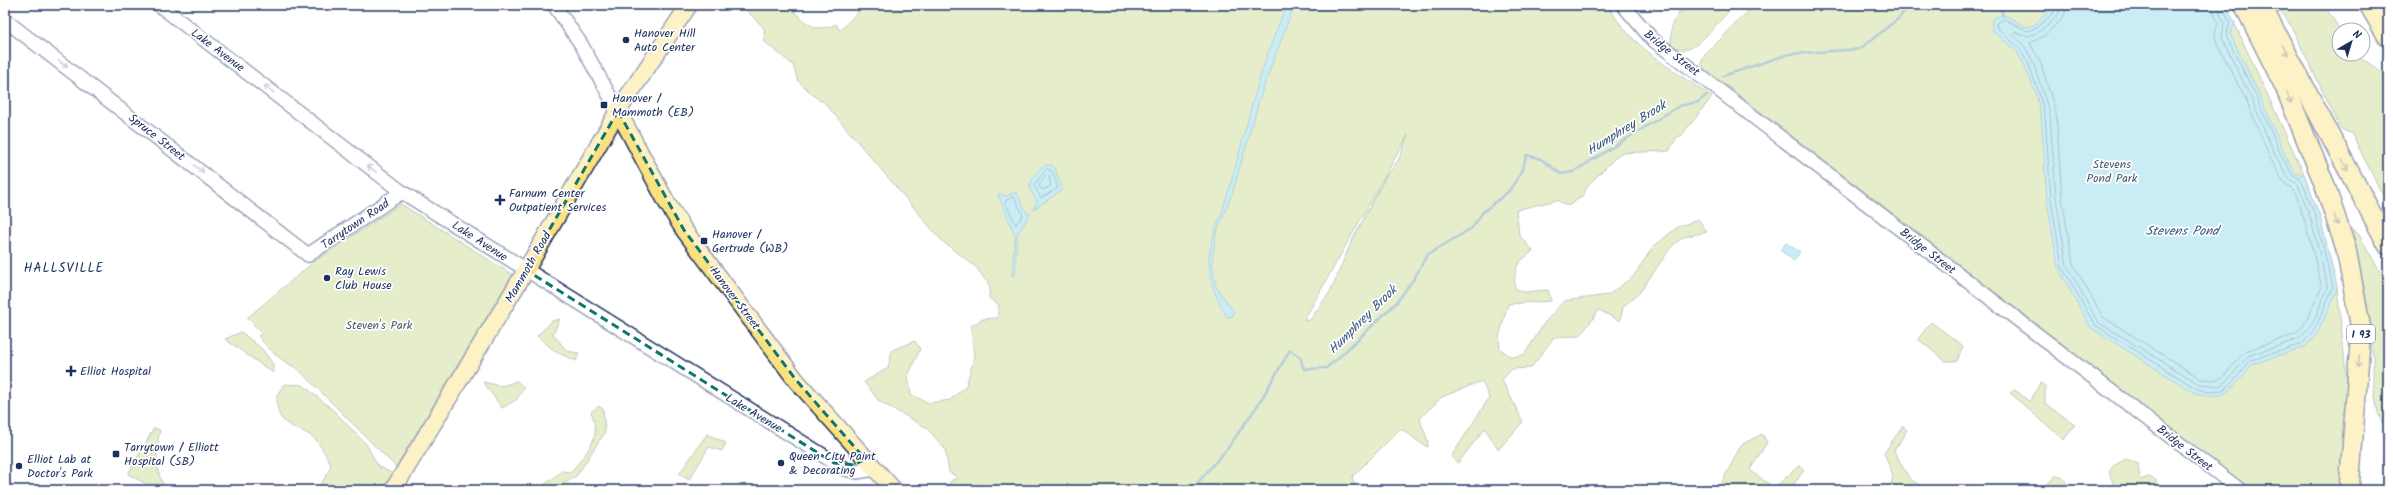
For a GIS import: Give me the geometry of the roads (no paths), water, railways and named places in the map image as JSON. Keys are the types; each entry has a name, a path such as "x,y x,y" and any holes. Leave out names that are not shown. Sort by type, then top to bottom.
{"highway":[{"name":"I 93","path":"2244,5 2260,15 2285,87 2324,183 2346,249 2361,328 2349,490"},
{"path":"2369,5 2388,37"},
{"path":"2377,5 2388,21"},
{"path":"2260,15 2388,245"}],"main road":[{"name":"Mammoth Road","path":"393,490 526,270 618,111 689,5"},
{"name":"Hanover Street","path":"618,111 667,204 684,230 796,380 869,464 894,490"}],"street":[{"name":"Lake Avenue","path":"159,5 402,192 839,465 869,464"},
{"name":"Hanover Street","path":"554,5 581,44 618,111"},
{"name":"Bridge Street","path":"1623,5 1652,39 2240,490"},
{"name":"Spruce Street","path":"5,20 308,255"},
{"name":"Tarrytown Road","path":"308,255 402,192"}],"water":[{"path":"1287,5 1294,5 1261,94 1233,191 1216,234 1212,261 1214,277 1216,287 1234,312 1232,317 1227,317 1219,303 1211,281 1209,265 1210,249 1227,196 1268,52"},
{"name":"Stevens Pond","path":"2055,5 2226,5 2235,23 2230,34 2258,92 2284,153 2296,174 2304,174 2320,217 2337,287 2335,296 2317,334 2305,347 2253,364 2232,388 2222,395 2209,396 2195,393 2091,328 2058,268 2047,200 2041,116 2037,97 2025,66 2017,52 1992,30 1992,19 2003,14 2026,27 2034,25"},
{"path":"1046,165 1052,165 1055,168 1062,190 1033,210 1037,202 1030,189 1030,185 1037,172"},
{"path":"1016,192 1027,214 1029,212 1030,214 1017,235 1015,275 1012,276 1015,235 998,194 1006,196"},
{"path":"1786,243 1800,252 1794,261 1780,250"}],"waterway":[{"name":"Humphrey Brook","path":"1723,76 1789,54 1860,49 1899,18 1909,5"},
{"name":"Humphrey Brook","path":"2000,5 2003,16"},
{"name":"Humphrey Brook","path":"1191,490 1227,449 1258,405 1290,350 1300,357 1304,369 1326,368 1336,360 1396,303 1415,277 1427,255 1472,228 1483,212 1509,191 1520,174 1527,155 1541,159 1561,174 1573,172 1679,106 1698,102 1707,95"}],"place":[{"name":"Hanover Hill Auto Center","path":"626,40"},
{"name":"Hanover / Mammoth (EB)","path":"604,105"},
{"name":"Farnum Center Outpatient Services","path":"500,200"},
{"name":"Hanover / Gertrude (WB)","path":"704,241"},
{"name":"Ray Lewis Club House","path":"327,278"},
{"name":"Elliot Hospital","path":"71,371"},
{"name":"Tarrytown / Elliott Hospital (SB)","path":"116,454"},
{"name":"Queen City Paint & Decorating","path":"781,463"},
{"name":"Elliot Lab at Doctor's Park","path":"19,466"}],"district":[{"name":"HALLSVILLE","path":"64,267"}],"park label":[{"name":"Stevens Pond Park","path":"2112,171"},
{"name":"Steven's Park","path":"379,325"}]}
